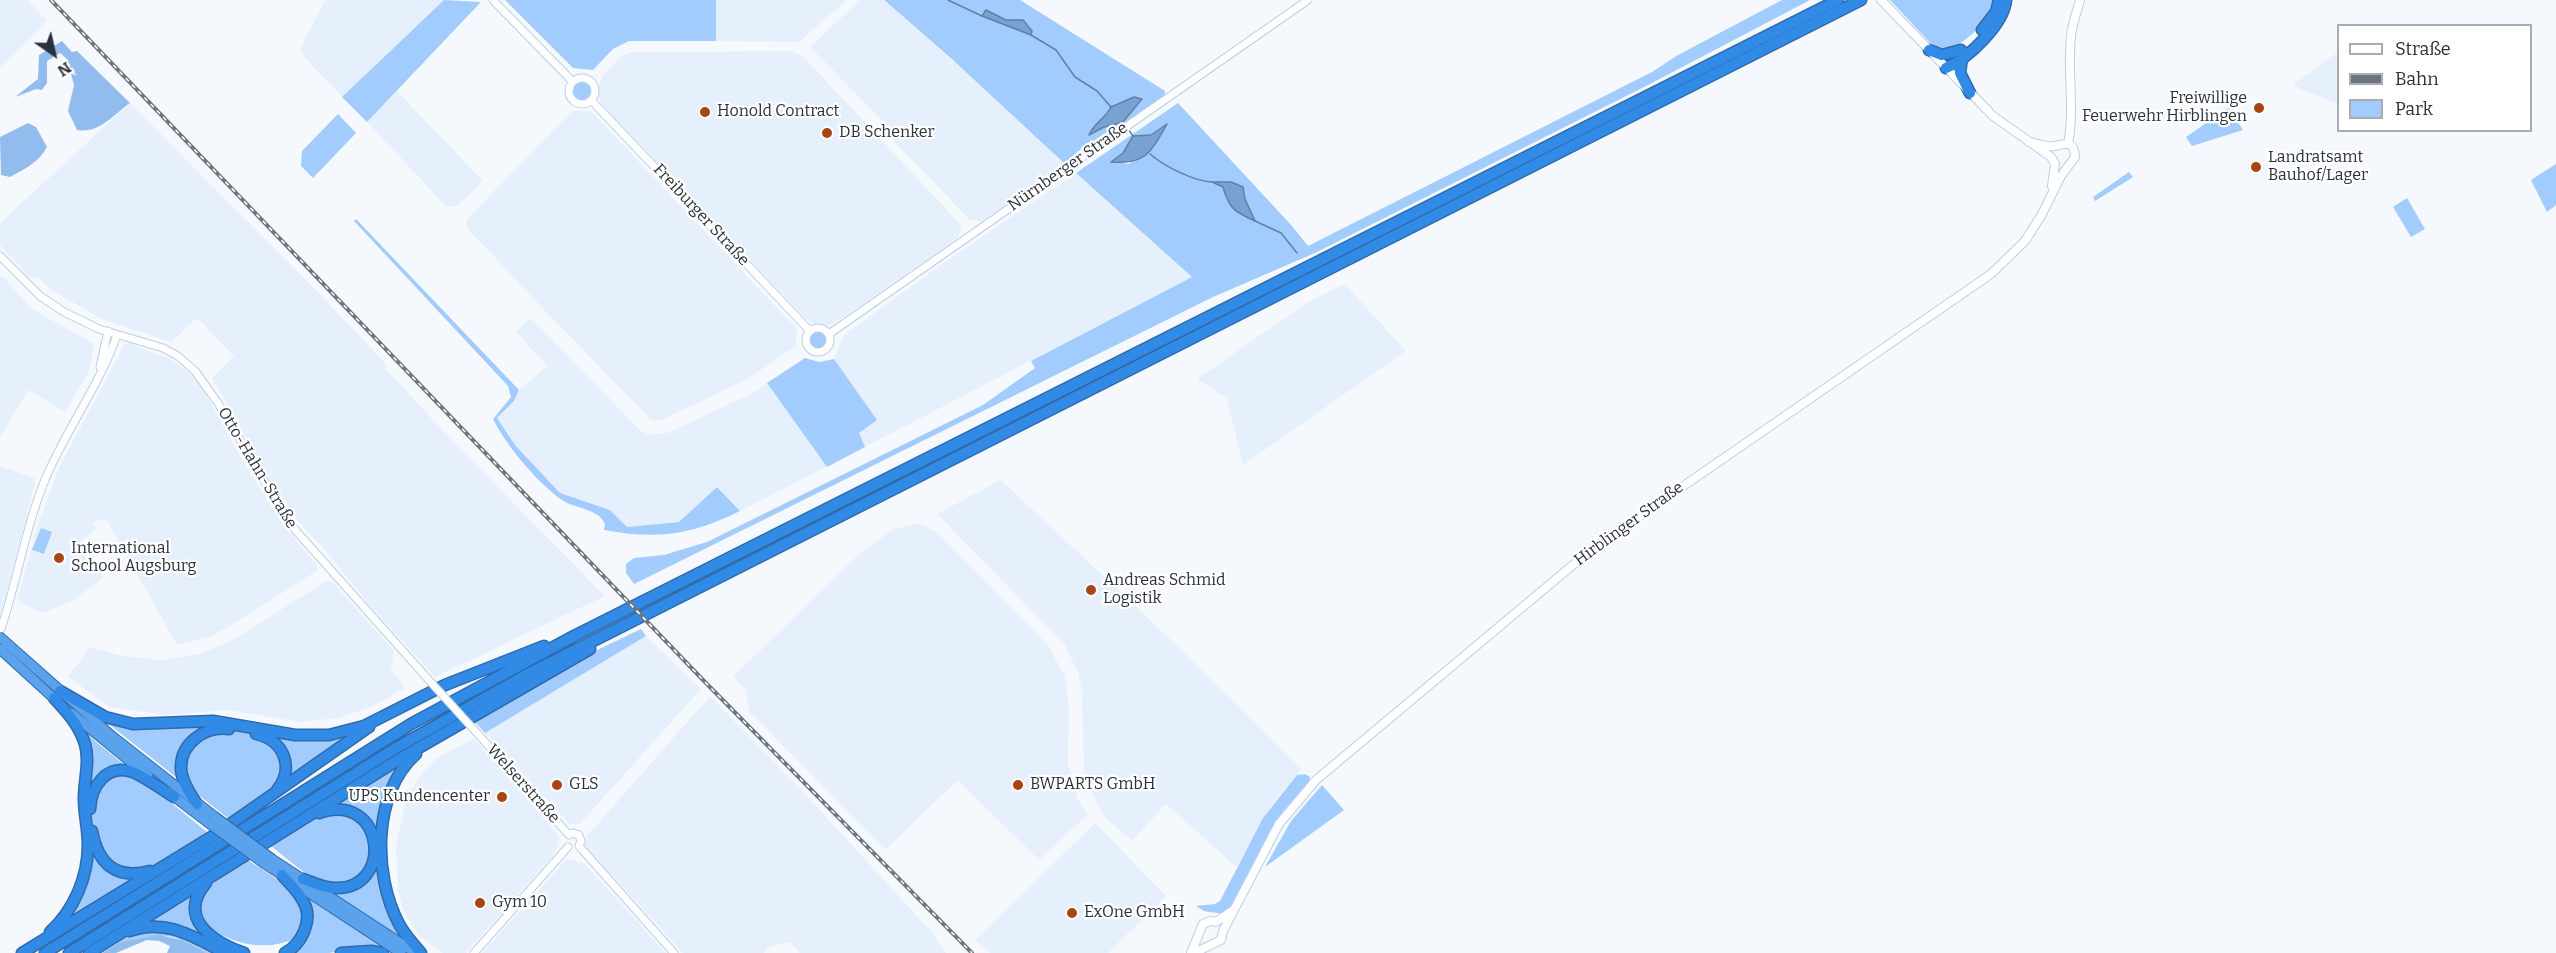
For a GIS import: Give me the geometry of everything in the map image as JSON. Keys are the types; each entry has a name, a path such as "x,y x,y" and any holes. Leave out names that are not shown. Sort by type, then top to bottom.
{"highway":[{"path":"22,953 52,938 411,724 574,636 1838,0"},
{"path":"69,953 396,748 524,676 1861,0"},
{"path":"1970,93 1960,73 1961,54 1990,21 1996,12 1999,0"},
{"path":"1946,68 1997,24 2006,0"},
{"path":"1929,50 1942,55 1961,54"},
{"path":"89,953 429,742 596,646 622,626"},
{"path":"57,695 105,717 140,725 213,720 279,733 314,736 344,732 381,718 466,676 574,636"},
{"path":"0,638 4,649 174,797"},
{"path":"45,953 80,888 87,864 88,843 84,810 87,752 75,722 57,695"},
{"path":"57,695 197,804 210,819"},
{"path":"52,938 264,802 381,718"},
{"path":"197,804 182,776 183,754 193,740 216,728 261,735 270,739 283,751 287,767 285,776 278,789 264,802"},
{"path":"421,953 405,935 392,908 383,867 382,838 392,788 410,759 429,742"},
{"path":"162,868 137,874 118,872 98,851 93,835 91,796 99,780 117,771 130,771 210,819 268,861 303,879 416,953"},
{"path":"303,820 333,809 351,812 367,823 376,848 368,872 351,885 330,888 303,879"},
{"path":"268,861 305,903 306,929 300,940 285,953"},
{"path":"216,874 202,887 195,902 198,923 212,938 243,953"},
{"path":"282,875 401,953"},
{"path":"113,938 139,928 166,927 186,933 225,953"},
{"path":"341,953 371,951 383,953"}],"main road":[{"path":"1881,0 1999,121 2053,160 2067,167 2073,163 2074,149 2068,144 2062,143 2054,146 2029,142"},
{"path":"2068,144 2073,106 2070,71 2071,35 2080,0"},
{"path":"2051,195 2054,146"},
{"name":"Hirblinger Straße","path":"1192,953 1219,942 1268,843 1293,805 1316,780 1592,549 1991,274 2025,241 2067,167"},
{"name":"Hirblinger Straße","path":"1192,953 1203,924 1216,921 1228,914 1244,894"},
{"path":"1216,921 1223,931"},
{"path":"1199,935 1208,945"}],"street":[{"path":"493,0 573,82"},
{"name":"Nürnberger Straße","path":"830,334 1308,0"},
{"path":"583,78 591,81 594,92 591,100 582,103 573,100 569,90 573,82 583,78"},
{"name":"Freiburger Straße","path":"591,100 810,331"},
{"name":"Otto-Hahn-Straße","path":"0,255 40,296 70,315 117,335 163,348 178,356 195,371 217,401 290,524 477,734"},
{"path":"819,327 830,334 829,346 819,352 811,350 806,343 810,331 819,327"},
{"path":"97,382 108,331"},
{"path":"1,629 32,517 46,477 63,440 97,382 117,335"},
{"name":"Welserstraße","path":"477,734 569,835"},
{"path":"573,833 579,835 581,841 579,846 573,849 568,847 566,840 569,835 573,833"},
{"path":"579,846 674,953"},
{"path":"474,953 568,847"}],"shaded area":[{"path":"0,0 28,0 47,21 0,69"},
{"path":"325,0 444,0 342,97 304,57 300,49"},
{"path":"716,0 847,0 799,42 716,41"},
{"path":"860,0 883,0 953,61 897,114 954,61 1065,164 987,218 980,221 969,219 882,129 886,124 810,47"},
{"path":"986,10 1006,20 1023,20 1032,31 1031,35 982,16"},
{"path":"62,41 72,52 77,51 130,103 92,129 77,130 68,111 74,85 67,59 60,53 47,61 47,83 42,90 36,89 15,97 38,79 39,55"},
{"path":"791,51 802,55 962,226 958,238 829,325 814,324 806,319 603,107 597,92 602,76 620,57 630,52"},
{"path":"2337,53 2337,104 2293,86"},
{"path":"397,91 483,181 458,205 450,207 444,204 367,122"},
{"path":"1134,97 1142,99 1123,122 1104,127 1089,135 1111,107"},
{"path":"130,103 313,287 387,365 385,368 444,432 605,596 435,677 371,607 320,544 305,530 269,479 212,378 234,356 197,318 171,342 104,320 51,290 39,278 29,277 0,245 0,223"},
{"path":"572,111 591,111 797,329 796,346 746,380 661,420 651,420 531,296 468,229 466,220"},
{"path":"28,123 36,127 47,147 36,161 26,168 10,177 1,175 0,137"},
{"path":"1167,124 1146,155 1132,161 1111,162 1123,153 1133,136 1151,135"},
{"path":"1076,173 1192,277 865,447 858,433 877,420 834,359 844,335 942,264"},
{"path":"1212,182 1231,182 1243,187 1245,199 1255,221 1234,209 1223,187"},
{"path":"2,276 32,309 94,344 89,371 65,412 28,390 0,437 0,278"},
{"path":"1345,284 1406,351 1243,465 1227,398 1197,379 1305,304"},
{"path":"531,318 641,431 650,435 667,433 753,393 767,383 827,467 740,511 717,487 679,522 627,527 610,510 560,493 515,445 497,418 514,401 519,390 547,366 516,332"},
{"path":"128,343 171,359 189,372 202,387 244,463 285,528 316,563 318,570 212,636 177,645 106,519 92,522 97,528 78,544 104,577 73,601 43,613 22,604 18,598 38,524 59,468 124,345"},
{"path":"0,466 34,478 35,483 0,618"},
{"path":"1001,480 1168,637 1302,769 1272,805 1236,867 1166,804 1132,841 1107,819 1099,808 1084,772 1082,690 1078,673 1065,645 937,514"},
{"path":"917,524 928,527 939,534 1047,644 1065,676 1069,704 1068,763 1078,799 1088,814 1039,860 958,780 885,850 749,711 746,690 733,677 859,554 894,529"},
{"path":"326,581 333,583 394,651 391,670 405,688 373,706 339,718 299,722 229,710 165,715 109,707 67,676 83,658 88,647 122,656 162,660 200,654 235,639"},
{"path":"646,636 701,689 580,824 570,824 485,733"},
{"path":"710,696 806,795 931,931 946,953 800,953 789,942 769,947 764,953 683,953 585,846 586,837"},
{"path":"474,738 559,836 559,844 551,858 466,953 443,953 418,935 404,912 398,890 396,846 407,796 420,776 436,759"},
{"path":"1095,823 1166,896 1108,953 990,953 975,940"},
{"path":"567,859 584,863 666,953 482,953"},
{"path":"159,935 182,940 206,953 167,953 170,946 159,941 147,940 116,953 102,953 118,943"}],"green space":[{"path":"444,0 481,2 367,122 342,97"},
{"path":"505,0 716,0 716,41 629,41 613,49 593,70 573,68"},
{"path":"884,0 1020,0 1165,91 1165,95 1115,130 1110,130 1077,152 1065,164","holes":["1142,100 1123,122 1104,127 1090,135 1105,117"]},
{"path":"1782,0 1810,0 1650,84 1315,253 1213,297 634,584 626,573 626,564 634,558 664,555 707,542 983,405 1035,368 1031,361 1192,277 1076,173 1178,103 1308,246 1652,72 1678,55","holes":["1165,125 1129,164 1112,161 1123,153 1133,136 1151,135","1214,182 1243,187 1245,199 1254,220 1227,201 1223,187"]},
{"path":"1890,0 1994,0 1983,23 1963,42 1948,51 1935,48"},
{"path":"582,82 588,85 591,91 588,97 582,100 576,97 573,91 576,85"},
{"path":"2228,108 2243,130 2192,146 2186,137"},
{"path":"338,114 356,133 313,178 301,166 302,151"},
{"path":"2556,164 2556,205 2547,212 2531,180"},
{"path":"2129,172 2133,177 2095,201 2093,197"},
{"path":"2407,198 2425,229 2411,237 2393,207"},
{"path":"356,219 519,390 514,401 497,418 515,445 560,493 610,510 627,527 679,522 717,487 740,511 706,526 690,530 641,535 604,530 605,524 597,515 562,500 523,463 493,419 511,397 508,386 354,221"},
{"path":"819,331 825,334 828,340 825,346 819,349 813,346 810,340 813,334"},
{"path":"805,358 819,362 834,359 877,420 859,433 865,447 827,467 767,383"},
{"path":"41,528 52,532 44,554 32,550"},
{"path":"641,629 646,636 485,733 474,721 587,655"},
{"path":"105,721 145,729 211,723 271,732 353,732 229,819"},
{"path":"79,725 95,741 207,832 62,923 90,849"},
{"path":"404,762 388,791 382,875 413,947 324,889 364,881 374,831 332,806"},
{"path":"1305,774 1310,777 1309,782 1284,810 1268,835 1232,906 1224,914 1204,911 1196,906 1215,904 1220,901 1263,818 1297,775"},
{"path":"1322,785 1344,810 1265,867 1291,821"},
{"path":"323,812 350,813 367,830 371,841 372,852 363,871 353,879 342,883 321,882 298,868 270,845"},
{"path":"248,860 287,887 300,901 303,908 303,920 296,938 272,945 247,944 222,935 200,921 198,899 205,888"},
{"path":"195,891 192,901 213,942 184,926 146,923"},
{"path":"304,895 394,953 354,949 329,953 291,953 301,944"},
{"path":"165,929 220,953 206,953 182,940 170,937 157,936 127,943 117,942 138,932"}],"waterway":[{"path":"948,0 982,16"},
{"path":"1031,35 1056,50 1075,77 1097,91 1111,107"},
{"path":"1128,129 1133,136"},
{"path":"1150,154 1179,172 1212,182"},
{"path":"1255,221 1281,233 1297,253"}],"railway":[{"path":"51,0 704,681 972,953"}],"place":[{"name":"Freiwillige Feuerwehr Hirblingen","path":"2259,108"},
{"name":"Honold Contract","path":"705,112"},
{"name":"DB Schenker","path":"827,133"},
{"name":"Landratsamt Bauhof/Lager","path":"2256,167"},
{"name":"International School Augsburg","path":"59,558"},
{"name":"Andreas Schmid Logistik","path":"1091,590"},
{"name":"GLS","path":"557,785"},
{"name":"BWPARTS GmbH","path":"1018,785"},
{"name":"UPS Kundencenter","path":"502,797"},
{"name":"Gym 10","path":"480,903"},
{"name":"ExOne GmbH","path":"1072,913"}]}
